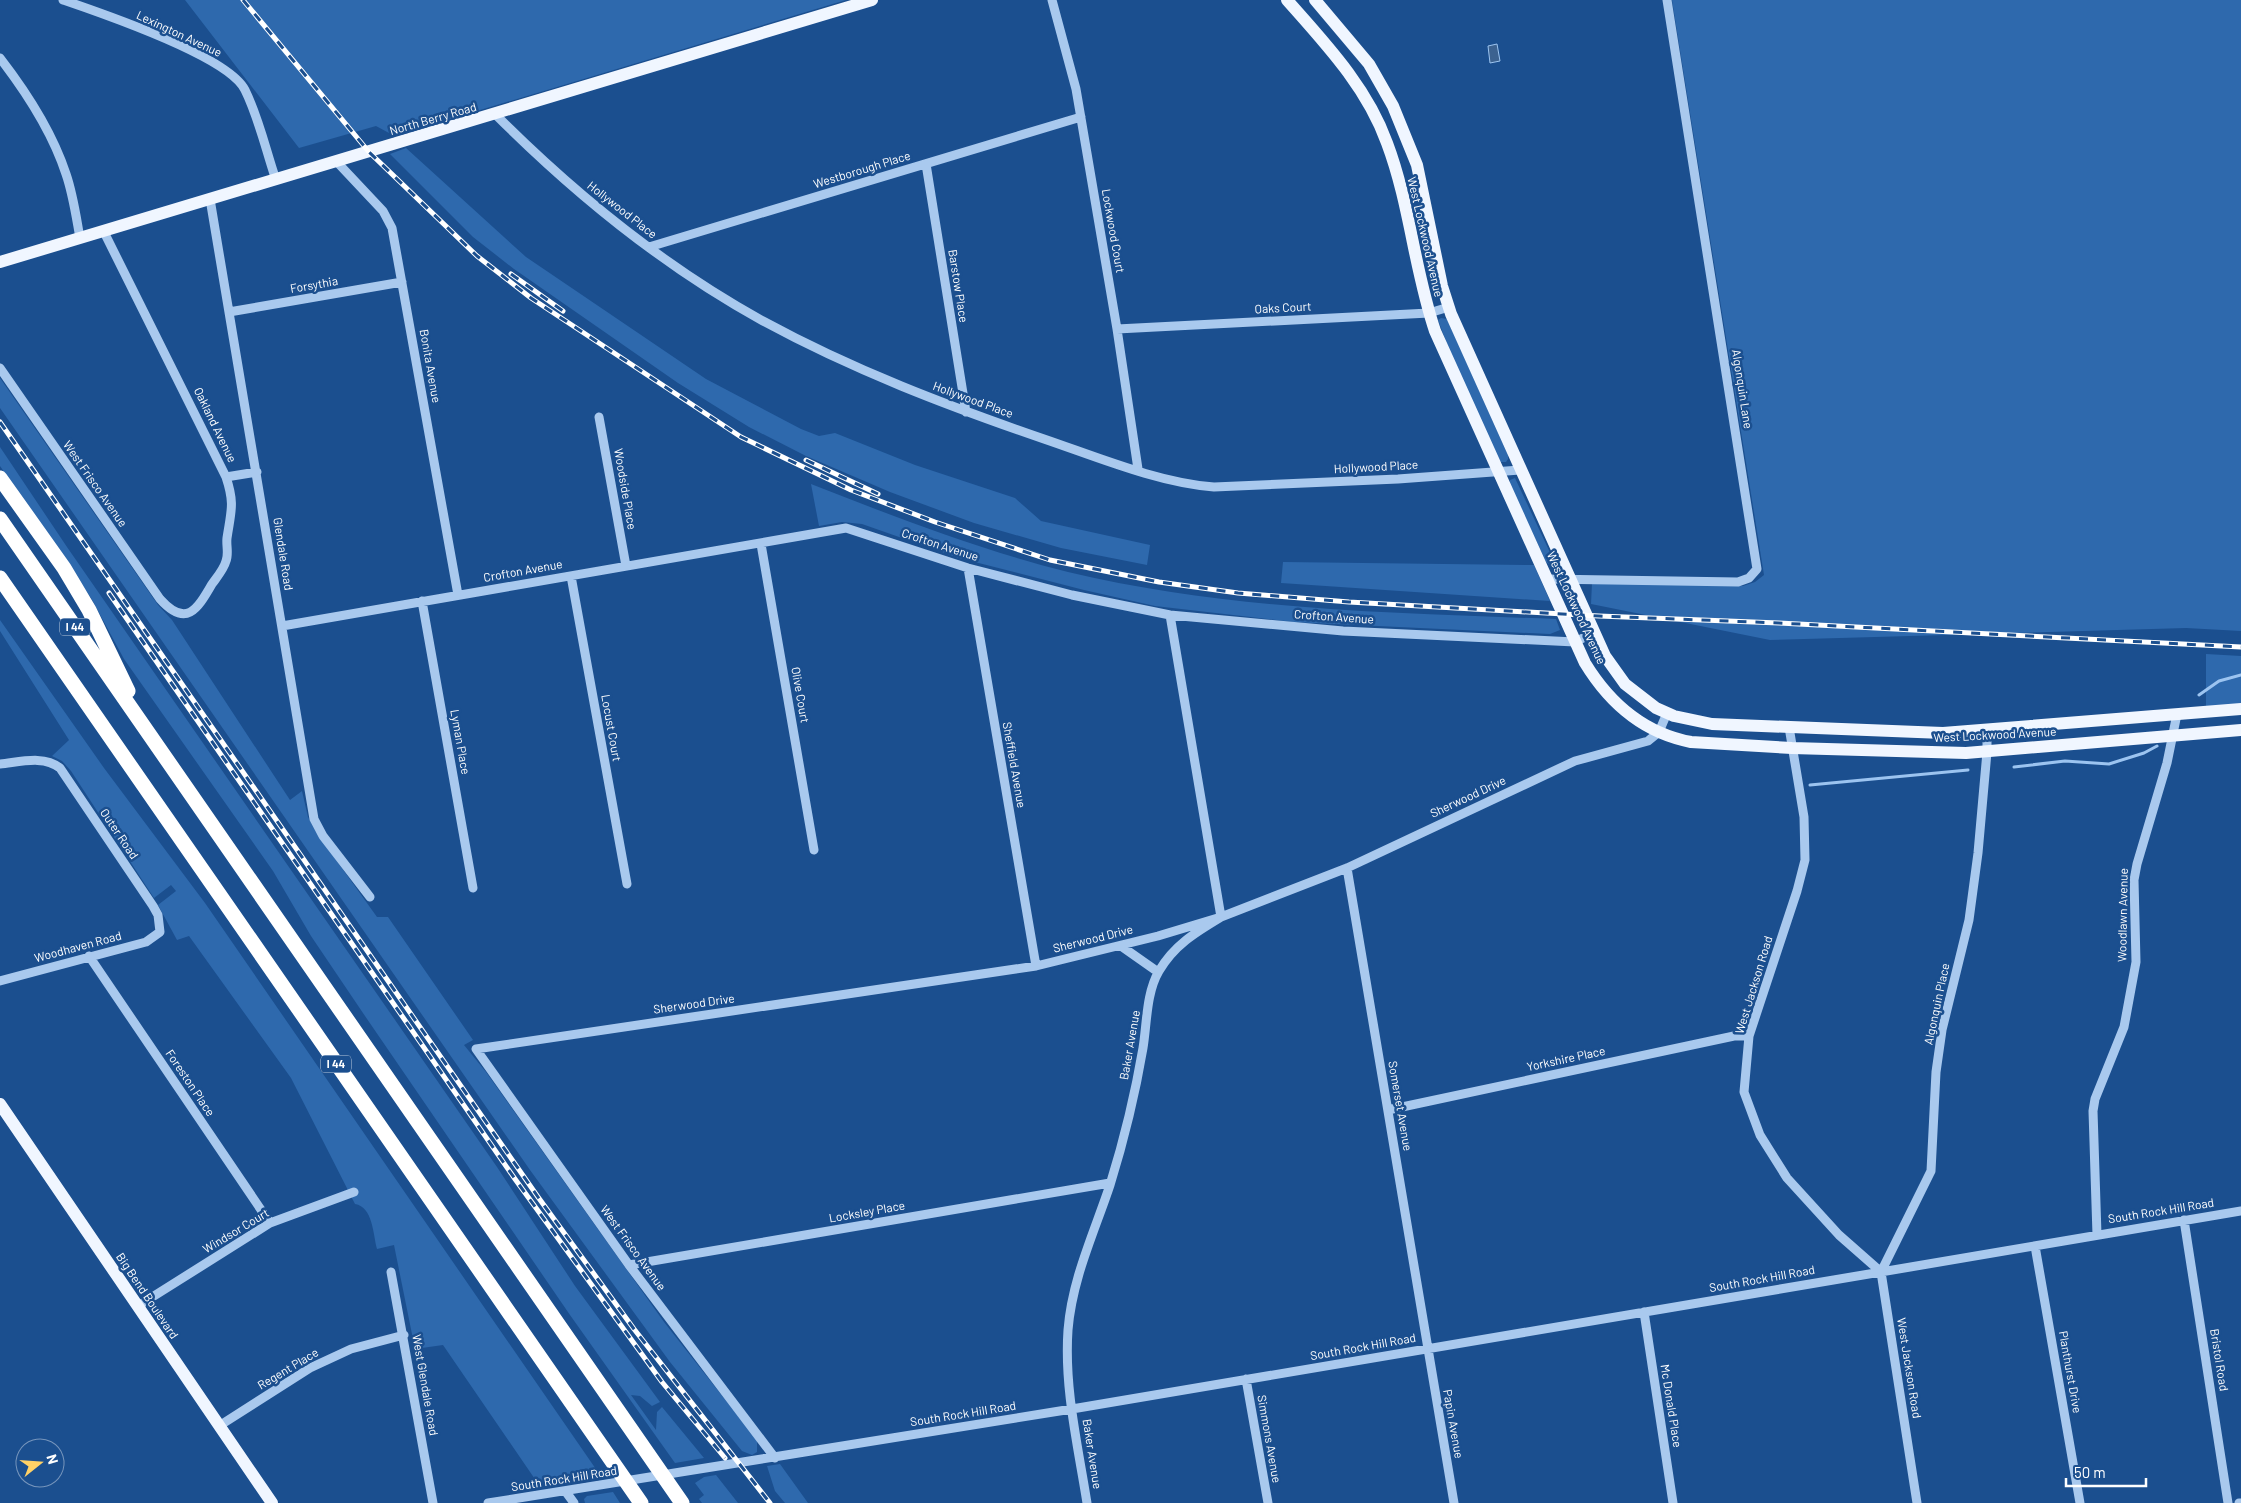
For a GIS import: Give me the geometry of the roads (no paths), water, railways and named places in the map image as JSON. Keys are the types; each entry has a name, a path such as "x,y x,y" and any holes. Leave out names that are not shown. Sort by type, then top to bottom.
{"highway":[{"path":"0,478 64,568 89,610 150,735"},
{"name":"I 44","path":"0,519 682,1503"},
{"name":"I 44","path":"0,578 641,1503"},
{"path":"0,594 32,624"}],"main road":[{"name":"North Berry Road","path":"0,262 496,115 872,0"},
{"name":"West Lockwood Avenue","path":"1287,0 1333,52 1353,79 1377,120 1393,160 1402,190 1418,276 1429,313 1575,642 1598,684 1612,701 1646,726 1676,739 1713,744 1792,748 1934,753 1988,752 2241,730"},
{"name":"West Lockwood Avenue","path":"1315,0 1353,43 1393,106 1417,165 1440,279 1449,307 1520,470 1605,656 1625,684 1640,697 1667,713 1693,721 1712,724 1943,733 1987,731 2241,709"},
{"path":"1353,79 1370,67"},
{"name":"Big Bend Boulevard","path":"0,1104 272,1503"}],"street":[{"name":"Lexington Avenue","path":"63,0 108,16 180,46 228,71 244,88 276,180"},
{"name":"Lockwood Court","path":"1052,0 1072,70 1081,117 1117,329 1138,470"},
{"name":"Algonquin Lane","path":"1547,579 1738,582 1749,578 1757,570 1667,0"},
{"path":"0,58 22,85 56,150 66,174 80,238"},
{"name":"Hollywood Place","path":"496,115 540,159 649,247 693,277 777,328 893,383 966,412 1177,482 1214,487 1520,470"},
{"name":"Westborough Place","path":"649,247 1081,117"},
{"name":"Bonita Avenue","path":"336,161 387,218 395,239 458,595"},
{"name":"Barstow Place","path":"926,164 966,412"},
{"name":"Glendale Road","path":"210,199 314,819 323,836 370,897"},
{"name":"Oakland Avenue","path":"104,232 226,477 232,496 232,519 227,538 227,560 202,602 193,613 181,615 171,612"},
{"name":"Forsythia","path":"229,312 402,282"},
{"name":"Oaks Court","path":"1117,329 1429,313 1449,307"},
{"name":"West Frisco Avenue","path":"0,368 160,600 171,612"},
{"name":"Woodside Place","path":"599,417 626,566"},
{"path":"226,477 257,472"},
{"name":"Crofton Avenue","path":"282,626 846,528 968,568 1072,595 1170,615 1343,631 1575,642 1594,633"},
{"name":"Olive Court","path":"761,544 814,850"},
{"name":"Sheffield Avenue","path":"968,568 1036,966"},
{"name":"Locust Court","path":"571,576 627,884"},
{"name":"Lyman Place","path":"422,601 473,888"},
{"path":"1170,615 1221,917"},
{"path":"1658,732 1667,713"},
{"name":"Woodlawn Avenue","path":"2097,1234 2094,1105 2099,1086 2124,1027 2136,962 2134,880 2167,763 2178,714"},
{"name":"West Jackson Road","path":"1789,727 1804,818 1805,860 1749,1036 1744,1092 1760,1135 1787,1178 1839,1235 1881,1272 1917,1503"},
{"name":"Algonquin Place","path":"1881,1272 1931,1171 1936,1072 1942,1030 1969,920 1988,752 1987,731"},
{"name":"Sherwood Drive","path":"476,1048 1036,966 1121,946 1221,917 1347,868 1575,762 1648,741 1658,732"},
{"name":"Outer Road","path":"0,764 43,760 53,762 60,768 158,915 160,932"},
{"name":"Somerset Avenue","path":"1347,868 1428,1349"},
{"name":"Baker Avenue","path":"1087,1503 1072,1409 1067,1359 1072,1300 1079,1270 1110,1183 1132,1106 1150,1001 1158,972 1171,952 1185,938 1221,917"},
{"name":"Woodhaven Road","path":"0,981 146,942 160,932"},
{"path":"1121,946 1158,972"},
{"name":"Foreston Place","path":"89,956 270,1223"},
{"name":"Yorkshire Place","path":"1388,1110 1734,1036 1749,1036"},
{"name":"West Frisco Avenue","path":"476,1048 629,1266 775,1458"},
{"name":"Locksley Place","path":"629,1266 1110,1183"},
{"name":"Windsor Court","path":"138,1306 270,1223 354,1192"},
{"name":"South Rock Hill Road","path":"488,1503 566,1492 1072,1409 2241,1211"},
{"name":"Bristol Road","path":"2184,1220 2228,1503"},
{"name":"Planthurst Drive","path":"2035,1246 2080,1503"},
{"name":"West Glendale Road","path":"390,1272 404,1335 433,1503"},
{"name":"Mc Donald Place","path":"1644,1312 1673,1503"},
{"name":"Regent Place","path":"219,1426 310,1368 351,1349 404,1335"},
{"name":"Papin Avenue","path":"1428,1349 1454,1503"},
{"name":"Simmons Avenue","path":"1246,1379 1268,1503"},
{"path":"566,1492 574,1503"}],"waterway":[{"path":"2199,695 2219,681 2241,675"},
{"path":"2014,767 2065,761 2109,764 2144,753 2157,746"},
{"path":"1810,785 1968,770"}],"railway":[{"path":"243,0 369,152 477,256 531,298 741,437 851,490 935,522 1050,560 1159,582 1238,593 1349,602 2241,647"},
{"path":"511,274 563,311"},
{"path":"0,422 538,1197 634,1329 770,1503"},
{"path":"806,460 878,494"},
{"path":"109,593 515,1179 662,1382 725,1458"}]}
